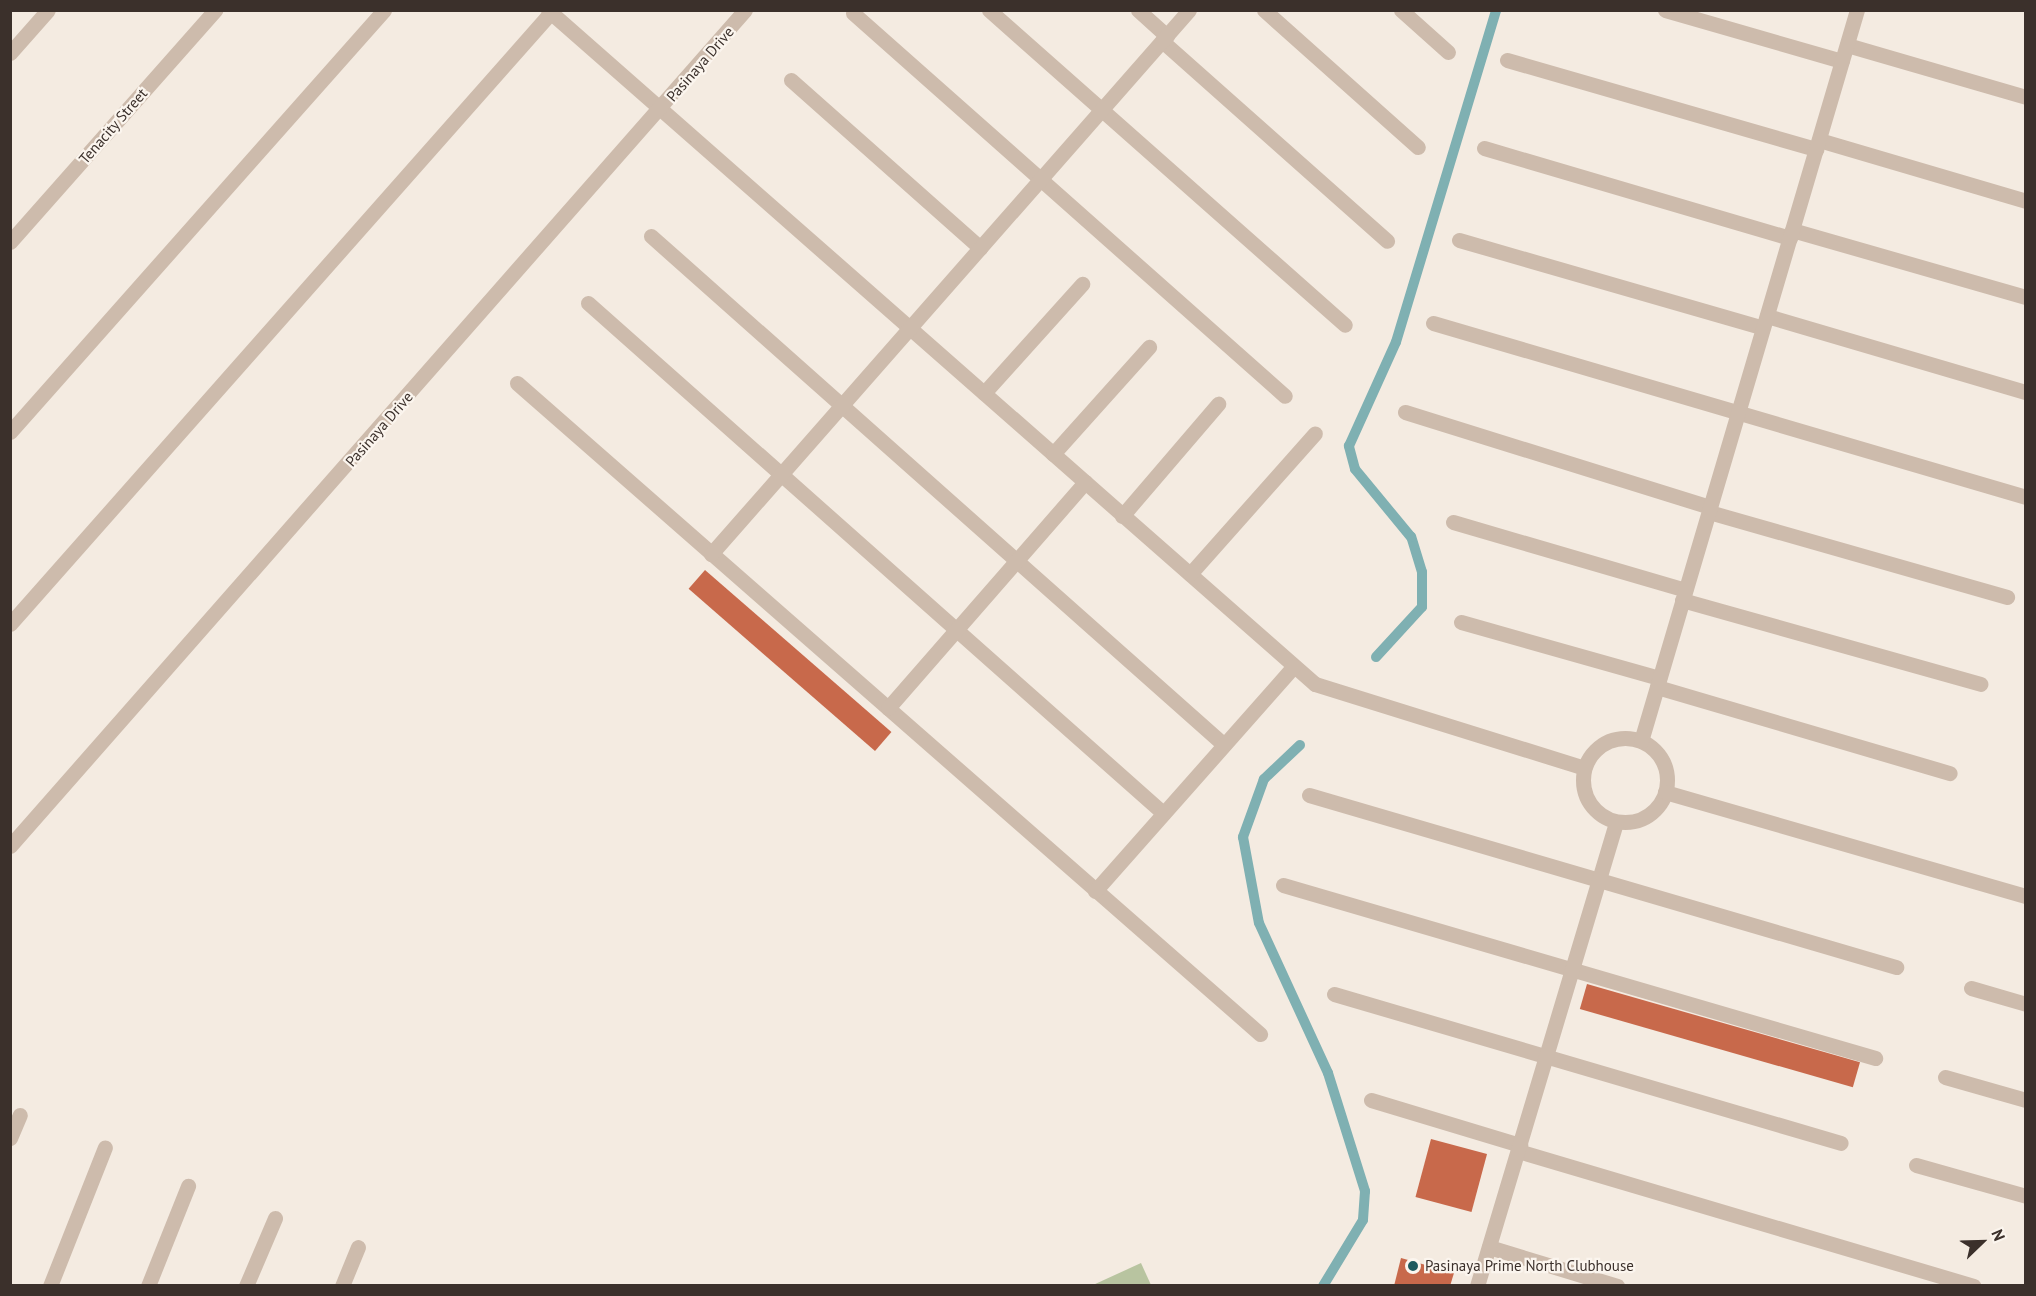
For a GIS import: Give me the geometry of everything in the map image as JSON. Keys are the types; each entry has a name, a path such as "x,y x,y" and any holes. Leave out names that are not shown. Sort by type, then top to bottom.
{"street":[{"path":"10,53 48,10"},
{"name":"Tenacity Street","path":"10,242 215,10"},
{"path":"10,432 384,10"},
{"name":"Pasinaya Drive","path":"10,846 746,10"},
{"path":"989,10 1345,325"},
{"path":"1138,10 1165,38 1387,241"},
{"path":"711,554 1189,10"},
{"path":"1264,10 1418,147"},
{"path":"1401,10 1448,52"},
{"path":"1665,10 1842,61"},
{"path":"1641,741 1857,10"},
{"path":"10,624 551,11 1315,684 1387,710 1584,768"},
{"path":"853,13 1285,396"},
{"path":"1847,45 2025,97"},
{"path":"1507,60 2025,201"},
{"path":"791,80 980,248"},
{"path":"1484,148 2025,297"},
{"path":"651,236 1224,745"},
{"path":"1459,240 2025,392"},
{"path":"984,393 1082,284"},
{"path":"588,303 1163,813"},
{"path":"1433,323 2025,497"},
{"path":"1053,454 1149,346"},
{"path":"517,383 1260,1034"},
{"path":"1122,516 1218,404"},
{"path":"1405,412 1709,509 2007,597"},
{"path":"1190,574 1315,433"},
{"path":"888,708 1085,482"},
{"path":"1453,522 1684,595 1980,684"},
{"path":"1461,622 1950,773"},
{"path":"1095,891 1294,666"},
{"path":"1641,741 1660,757 1665,792 1646,816 1617,822 1593,808 1586,795 1584,768 1607,743 1641,741"},
{"path":"1665,792 2025,896"},
{"path":"1309,795 1896,967"},
{"path":"1478,1286 1617,822"},
{"path":"1283,885 1573,967 1875,1058"},
{"path":"1971,988 2025,1004"},
{"path":"1334,994 1841,1143"},
{"path":"1946,1077 2025,1100"},
{"path":"1371,1100 1519,1148 1973,1286"},
{"path":"10,1138 20,1115"},
{"path":"50,1286 105,1147"},
{"path":"1916,1165 2025,1196"},
{"path":"148,1286 188,1186"},
{"path":"246,1286 275,1218"},
{"path":"342,1286 358,1247"},
{"path":"1489,1248 1617,1286"}],"green space":[{"path":"1141,1263 1151,1285 1093,1285"}],"building":[{"path":"705,570 891,732 875,751 689,589"},
{"path":"1587,984 1860,1062 1853,1087 1580,1009"},
{"path":"1431,1139 1487,1154 1471,1212 1415,1197"},
{"name":"Pasinaya Prime North Clubhouse","path":"1401,1258 1454,1273 1450,1286 1394,1286"}],"waterway":[{"path":"1376,657 1422,607 1422,572 1411,537 1355,469 1349,446 1396,342 1496,10"},
{"path":"1300,745 1264,779 1243,837 1259,923 1328,1073 1365,1191 1363,1220 1323,1286"}],"place":[{"name":"Pasinaya Prime North Clubhouse","path":"1413,1266"}]}
